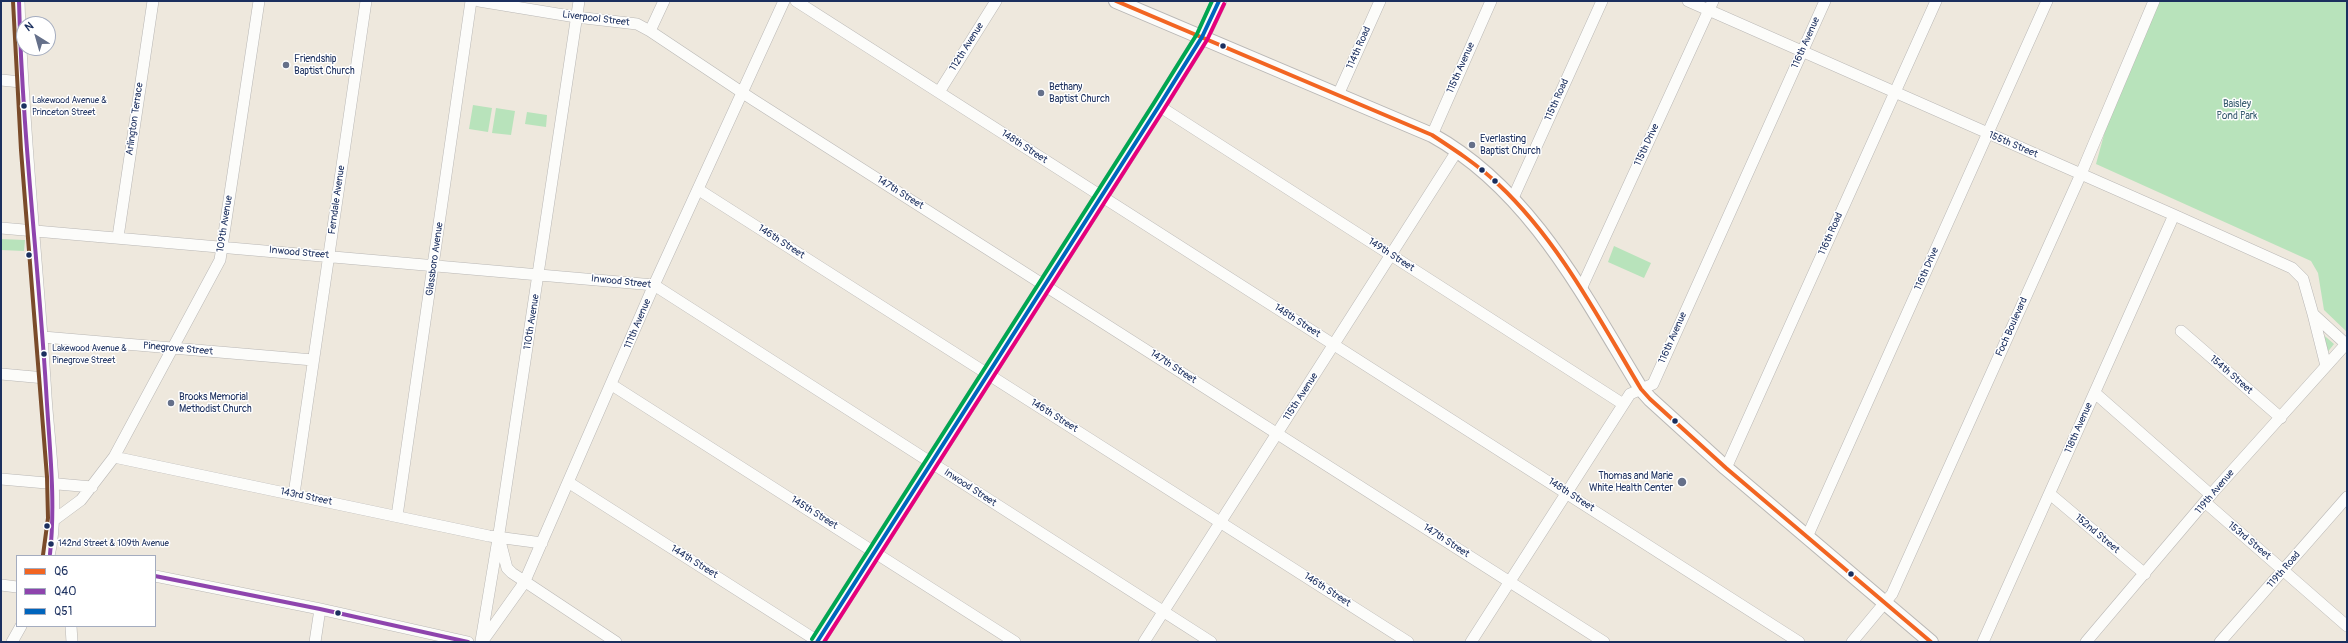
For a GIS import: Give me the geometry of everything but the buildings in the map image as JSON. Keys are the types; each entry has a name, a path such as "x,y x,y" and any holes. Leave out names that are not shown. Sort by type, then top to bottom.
{"main road":[{"path":"1116,1 1432,135 1457,151 1513,198 1580,289 1641,389 1726,468 1931,642"},
{"path":"818,642 1159,106 1202,37 1219,1"}],"street":[{"path":"19,1 21,82 32,230 43,337 52,483 54,520 52,555"},
{"name":"Arlington Terrace","path":"118,238 152,1"},
{"name":"109th Avenue","path":"54,520 81,500 114,457 220,260 259,1"},
{"name":"Ferndale Avenue","path":"294,494 366,1"},
{"name":"Glassboro Avenue","path":"397,516 471,1"},
{"name":"Liverpool Street","path":"479,1 576,17 637,24 650,31 743,93"},
{"name":"110th Avenue","path":"481,642 499,537 579,1"},
{"path":"650,31 664,1"},
{"name":"111th Avenue","path":"481,642 524,583 612,385 654,285 700,190 784,1"},
{"name":"148th Street","path":"796,1 1799,642"},
{"name":"112th Avenue","path":"939,92 996,1"},
{"name":"114th Road","path":"1338,95 1380,1"},
{"name":"115th Avenue","path":"1432,135 1491,1"},
{"name":"115th Road","path":"1513,198 1602,1"},
{"name":"155th Street","path":"1688,1 1711,6 1802,52 2292,268 2303,279 2326,366"},
{"name":"116th Avenue","path":"1472,642 1630,394 1653,384 1825,1"},
{"name":"116th Road","path":"1726,468 1936,1"},
{"name":"116th Drive","path":"1807,537 2047,1"},
{"name":"Foch Boulevard","path":"1852,642 1892,594 2080,174 2154,1"},
{"name":"115th Drive","path":"1580,289 1711,6"},
{"path":"1,80 21,82"},
{"name":"147th Street","path":"743,93 1604,642"},
{"name":"149th Street","path":"1159,106 1623,404"},
{"name":"115th Avenue","path":"1144,642 1457,151"},
{"name":"146th Street","path":"700,190 1408,642"},
{"name":"118th Avenue","path":"1983,642 2174,215"},
{"name":"Inwood Street","path":"1,228 222,246 654,285 1211,642"},
{"path":"2313,314 2346,344"},
{"name":"154th Street","path":"2181,332 2281,418"},
{"name":"Pinegrove Street","path":"43,337 313,360"},
{"name":"119th Avenue","path":"2086,642 2208,499 2346,344"},
{"path":"1,374 45,378"},
{"name":"145th Street","path":"612,385 1015,642"},
{"name":"153rd Street","path":"2095,393 2283,570 2347,626"},
{"name":"143rd Street","path":"114,457 499,537 542,543"},
{"path":"1,479 92,487"},
{"name":"144th Street","path":"568,482 818,642"},
{"name":"152nd Street","path":"2050,494 2145,574"},
{"name":"119th Road","path":"2220,642 2347,497"},
{"path":"499,537 507,568 524,583 616,642"},
{"path":"156,576 320,609 468,642"},
{"path":"1,585 16,587"},
{"path":"315,642 320,609"},
{"path":"12,642 20,627"},
{"path":"71,627 72,642"}],"green space":[{"name":"Baisley Pond Park","path":"2159,1 2347,1 2347,332 2324,310 2318,273 2311,261 2096,164 2105,131"},
{"path":"473,105 492,108 488,132 469,129"},
{"path":"496,108 515,111 511,135 492,133"},
{"path":"527,112 547,115 546,127 525,124"},
{"path":"1,239 25,240 24,251 1,250"},
{"path":"1614,246 1651,263 1644,278 1608,262"},
{"path":"2319,331 2334,344 2326,354"}],"transit line":[{"path":"13,1 21,150 47,477 48,518 43,555"},
{"name":"Q40","path":"19,1 23,98 43,340 51,471 52,533 50,554"},
{"name":"Q6","path":"1116,1 1432,135 1482,170 1520,206 1559,255 1593,308 1641,389 1650,399 1726,468 1931,642"},
{"path":"812,639 1154,103 1197,34 1212,1"},
{"name":"Q51","path":"817,642 1159,106 1202,37 1219,1"},
{"path":"824,642 1164,109 1207,40 1224,4"},
{"name":"Q40","path":"156,576 320,609 468,642"}],"place":[{"name":"Friendship Baptist Church","path":"286,65"},
{"name":"Bethany Baptist Church","path":"1041,93"},
{"name":"Lakewood Avenue & Princeton Street","path":"24,106"},
{"name":"Everlasting Baptist Church","path":"1472,145"},
{"name":"Lakewood Avenue & Pinegrove Street","path":"44,354"},
{"name":"Brooks Memorial Methodist Church","path":"171,403"},
{"name":"Thomas and Marie White Health Center","path":"1682,482"},
{"name":"142nd Street & 109th Avenue","path":"51,544"}]}
